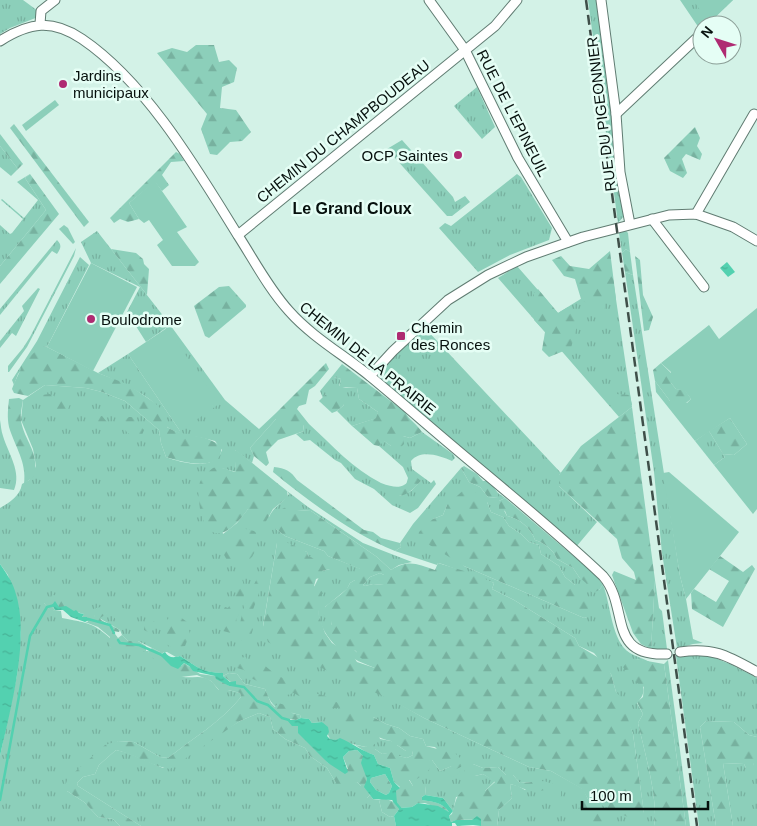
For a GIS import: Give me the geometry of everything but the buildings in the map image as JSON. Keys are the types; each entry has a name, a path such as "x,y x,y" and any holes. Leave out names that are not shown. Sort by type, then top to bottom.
{"street":[{"path":"40,24 41,11 55,0"},
{"name":"RUE DE L'EPINEUIL","path":"429,0 466,50 518,158 568,242"},
{"name":"CHEMIN DU CHAMPBOUDEAU","path":"238,234 495,26 517,0"},
{"name":"RUE DU PIGEONNIER","path":"601,0 616,114 620,172 630,224"},
{"name":"CHEMIN DE LA PRAIRIE","path":"0,41 15,31 40,24 63,28 103,55 134,85 180,145 238,234 269,286 289,311 310,331 370,376 603,576 611,587 622,630 631,644 648,654 668,654"},
{"path":"616,114 692,42"},
{"path":"696,214 754,114"},
{"path":"370,376 392,351 448,300 488,275 526,257 568,242 669,215 696,214 733,227 757,241"},
{"path":"652,219 704,288"},
{"path":"680,652 695,650 714,651 757,672"}],"green space":[{"path":"0,0 23,0 38,11 38,17 0,34"},
{"path":"588,0 596,0 612,117 615,167 624,216 618,223"},
{"path":"680,0 733,0 717,15 692,15 692,18"},
{"path":"693,0 733,0 717,15 703,15"},
{"path":"196,45 214,45 219,62 229,60 237,68 234,82 222,87 220,108 236,110 251,132 242,141 230,142 217,155 210,154 201,129 207,114 157,53 172,48 187,52"},
{"path":"477,87 495,127 482,139 454,106"},
{"path":"55,100 59,105 26,131 22,125"},
{"path":"14,124 89,222 84,227 10,128"},
{"path":"695,127 700,138 697,146 702,154 700,160 686,154 682,159 687,173 683,178 670,171 664,158"},
{"path":"0,134 23,164 18,169 0,146"},
{"path":"402,140 453,197 455,202 465,196 470,202 452,216 447,216 387,149"},
{"path":"0,146 18,169 11,176 0,167"},
{"path":"176,152 180,154 184,161 171,162 162,175 169,185 162,191 155,182 129,203 139,219 128,222 120,219 114,223 110,218"},
{"path":"30,174 25,178 46,210 0,266 0,225 10,234 23,219 1,200 24,218 38,200 17,182"},
{"path":"30,174 59,214 0,284 0,266 46,210 25,178"},
{"path":"517,174 521,177 552,228 549,240 510,255 478,272 439,228 445,223 451,226"},
{"path":"155,181 187,227 177,232 199,262 195,266 172,266 157,245 163,240 149,220 144,223 139,219 129,203"},
{"path":"64,225 68,228 75,242 73,244 59,229"},
{"path":"97,231 168,322 225,400 259,429 276,413 276,419 250,448 254,456 252,463 235,450 236,472 215,469 208,474 223,534 237,523 248,509 269,517 273,510 289,494 287,491 363,543 412,562 399,565 391,570 377,557 311,511 297,510 276,529 285,536 324,551 328,556 361,569 347,589 325,607 332,620 331,624 342,637 358,654 378,669 359,661 341,650 334,644 322,627 314,587 322,571 330,569 308,556 307,552 277,543 263,626 424,718 529,767 551,771 583,789 588,799 644,813 633,734 616,692 611,674 594,653 579,646 575,638 514,600 492,589 494,583 442,564 438,563 437,565 395,551 401,547 400,543 413,524 461,468 469,482 480,487 488,497 498,498 498,493 505,498 499,501 507,516 524,524 531,531 535,540 548,547 557,559 573,568 579,577 599,590 603,585 612,622 619,640 630,653 651,663 636,659 633,668 644,689 637,703 643,714 638,723 653,790 654,826 497,826 499,810 512,798 510,784 525,790 531,782 520,783 513,775 506,775 498,767 483,768 473,764 475,776 483,774 495,781 485,791 456,797 453,811 443,798 425,795 426,786 413,786 409,779 430,760 440,771 452,766 435,747 426,746 423,739 410,736 399,728 373,717 380,739 391,741 406,751 412,751 413,755 407,758 398,756 398,752 382,754 375,749 375,744 366,747 330,739 322,722 312,723 309,719 301,718 300,715 278,708 271,702 265,689 245,684 237,674 229,673 223,676 222,673 200,668 180,656 176,657 167,652 160,652 138,641 128,641 120,630 99,618 107,613 95,615 94,618 80,609 44,603 51,611 61,611 62,618 98,628 110,638 110,647 131,651 148,651 157,661 176,674 184,677 203,677 212,682 219,690 240,693 241,697 216,722 168,758 160,757 134,742 118,741 67,791 84,802 98,817 113,819 120,826 0,826 0,756 17,675 21,632 8,575 0,564 0,508 17,495 22,484 29,480 36,466 33,449 21,420 23,400 45,385 86,388 102,392 125,401 159,430 166,457 180,462 205,463 218,457 222,450 215,441 181,434 170,429 165,424 156,406 149,399 128,386 98,373 128,354 180,431 166,328 146,342 127,312 140,287 91,263 81,242","holes":["487,502 491,512 503,517 509,526 529,542 539,545 541,554 559,566 565,577 575,585 587,617 584,618 464,566 433,519 443,515 447,505"]},
{"path":"626,231 628,233 630,252 626,249 622,253 619,233"},
{"path":"57,240 60,243 60,247 57,254 52,251 0,315 0,309"},
{"path":"76,248 74,256 27,347 8,372 8,366 30,337"},
{"path":"111,249 136,253 143,259 144,264 149,269 147,295"},
{"path":"626,249 630,252 633,275 625,272 622,253"},
{"path":"610,251 616,299 606,297 604,310 597,312 581,299 575,279 564,276 552,260 561,256 570,266 589,269"},
{"path":"635,256 640,260 643,295 653,317 649,330 644,331"},
{"path":"80,257 89,265 47,347 45,346 18,374 14,385 12,380 37,341"},
{"name":"Boulodrome","path":"91,263 137,287 93,371 47,347"},
{"path":"517,266 558,313 613,279 632,407 619,417 498,278"},
{"path":"625,272 633,275 680,576 693,639 703,643 679,648 677,648 662,553 654,472"},
{"path":"229,286 246,307 209,338 205,336 194,306 219,287"},
{"path":"38,288 40,289 16,336 12,333 0,348 0,341 24,311 22,306"},
{"path":"538,289 558,313 568,307 578,322 571,348 549,357 542,350 545,332 534,320 534,293"},
{"path":"757,308 757,509 753,514 714,465 725,457 723,454 734,455 747,444 730,418 695,441 656,392 655,381 670,401 679,399 687,403 691,399 685,391 676,389 671,383 671,372 661,363 709,325 719,339"},
{"path":"424,327 561,473 559,475 559,486 597,522 576,547 378,378 380,370"},
{"name":"Boulodrome","path":"167,328 219,404 180,431 128,354"},
{"path":"45,346 98,373 127,384 155,403 165,413 168,422 167,427 181,433 202,437 215,443 221,447 220,455 216,460 200,464 166,457 159,430 125,401 102,392 86,388 45,385 28,396 14,393 12,389 24,364 34,353"},
{"path":"387,362 390,365 385,383 378,378 380,370"},
{"path":"326,363 329,369 315,386 309,390 306,404 299,406 297,409 309,424 303,425 304,431 278,440 266,452 269,463 266,466 254,456 250,448 276,419 276,413"},
{"path":"661,363 671,373 671,383 676,389 685,390 691,399 686,403 670,401 655,381 653,370"},
{"path":"342,364 405,412 422,432 410,438 403,436 404,444 399,449 384,441 379,446 374,445 352,426 376,418 378,412 359,399 357,388 339,387 341,379 334,377 334,374"},
{"path":"334,374 334,377 341,379 339,386 357,388 359,399 378,412 377,418 352,426 337,411 344,405 326,394 323,398 320,391"},
{"path":"50,394 54,396 55,401 59,402 63,398 68,398 71,402 67,411 53,412 41,404 41,395"},
{"path":"326,394 337,395 344,405 332,413 319,401"},
{"path":"616,394 630,395 632,405 618,407"},
{"path":"19,398 23,400 21,421 35,459 35,475 24,484 24,469 8,420 9,399"},
{"path":"632,407 655,580 651,649 641,644 633,633 612,575 614,571 636,580 634,572 622,558 617,539 559,486 559,475 581,446"},
{"path":"102,416 107,422 108,428 97,428 93,424 94,419"},
{"path":"132,417 144,430 142,435 131,435 126,431 123,421"},
{"path":"730,418 747,444 734,455 723,454 709,431"},
{"path":"0,420 2,434 15,469 16,483 14,490 0,488"},
{"path":"303,424 309,424 352,464 381,483 382,490 400,496 411,491 421,481 406,485 408,478 403,467 379,446 383,440 391,446 403,436 410,438 422,432 453,454 455,458 452,461 425,454 415,457 411,461 412,469 431,483 434,480 436,484 418,508 410,513 392,505 374,489 355,479 341,463 310,440 304,441 296,434 304,431"},
{"path":"709,431 725,457 714,465 695,441"},
{"path":"236,450 287,491 288,497 273,509 265,523 255,522 248,509 235,525 221,533 215,533 209,529 204,521 200,509 199,485 202,478 215,467 236,472 234,451"},
{"path":"464,466 477,474 483,481 489,481 498,493 498,498 488,497 480,487 469,482 461,468"},
{"path":"274,467 290,472 297,480 364,530 373,532 381,538 400,543 401,547 395,551 347,526 273,472"},
{"path":"669,472 739,532 686,599 680,576 663,473"},
{"path":"415,476 421,481 412,490 403,495 393,496 381,490 381,483 400,487"},
{"path":"468,486 487,502 491,512 503,517 509,526 529,542 539,545 541,554 559,566 565,577 575,585 581,585 587,600 587,617 584,618 464,566 418,538 419,532 433,519 443,515 447,505"},
{"path":"505,498 597,576 603,585 599,590 593,593 589,590 586,583 573,568 557,559 548,547 535,540 531,531 524,524 507,516 505,511 499,509 499,501"},
{"path":"293,506 297,510 311,511 377,557 391,570 403,565 418,564 435,570 438,563 474,574 494,583 492,589 514,600 575,638 579,646 604,661 611,674 616,692 621,697 633,734 644,813 630,818 588,799 582,789 551,771 529,767 268,642 263,627 277,543 286,542 307,552 308,556 338,568 337,572 330,569 322,571 322,577 316,579 314,586 323,593 318,600 319,616 325,633 332,643 353,656 357,662 375,668 358,656 356,651 348,648 344,641 334,638 331,620 326,618 322,612 328,604 355,580 354,573 360,569 328,556 324,551 285,536 276,529 278,512","holes":["380,573 384,575 382,580 384,585 363,585 370,577"]},
{"path":"242,528 256,533 257,540 254,553 251,558 242,563 228,562 223,553 225,539"},
{"path":"720,556 743,572 752,565 755,569 723,627 692,609 691,593 694,589 716,602 729,581 709,569"},
{"path":"380,573 384,575 384,585 363,585 370,577"},
{"path":"260,574 261,585 249,624 253,629 249,642 242,641 240,625 244,607"},
{"path":"242,579 245,589 242,610 237,617 235,629 231,633 223,631 216,624 225,607 228,608 234,598"},
{"path":"655,580 659,608 662,611 667,649 651,649"},
{"path":"53,595 64,597 94,617 96,608 107,609 108,613 100,618 101,620 120,630 119,632 113,631 118,638 122,635 128,641 138,641 146,646 146,652 115,651 110,647 110,637 98,627 85,622 88,622 86,618 82,617 84,614 52,606 55,610 51,612 44,603 45,598"},
{"path":"122,608 127,609 128,614 124,620 117,621 113,616"},
{"path":"172,613 187,622 190,634 185,646 175,649 164,643 161,636 162,628"},
{"path":"151,620 155,622 155,628 150,633 144,630 144,623"},
{"path":"152,648 165,652 160,654 181,666 184,663 200,674 215,676 229,686 236,686 223,676 229,673 237,674 245,684 265,689 271,703 275,707 278,703 289,706 292,713 300,715 301,718 296,720 289,719 298,726 328,763 348,769 343,757 349,751 357,750 363,756 367,779 365,787 370,795 367,798 361,798 361,786 357,782 342,789 327,768 310,756 305,748 285,739 273,729 270,717 259,713 240,721 170,769 116,750 99,765 95,774 83,777 77,783 78,786 141,826 120,826 113,819 98,817 84,802 67,791 65,786 68,778 105,745 118,741 134,742 160,757 168,758 216,722 241,697 240,693 219,690 211,681 197,675 181,677 169,675 149,654 148,651"},
{"path":"676,656 710,656 757,678 757,737 749,735 734,722 706,721 700,727 716,826 699,826"},
{"path":"246,657 248,664 257,659 276,675 290,681 300,689 325,696 344,706 353,706 366,714 363,723 358,729 341,731 339,726 341,707 323,707 305,700 294,693 287,695 267,679 259,682 249,677 244,670 237,668 239,658"},
{"path":"636,659 664,664 686,826 654,826 653,790 638,723 643,714 637,702 643,697 644,687 635,682 633,669 625,670 623,667 627,662"},
{"path":"668,660 690,826 686,826 664,664"},
{"path":"259,713 270,717 273,729 285,739 305,748 310,756 327,768 336,783 357,782 367,798 370,795 373,799 379,800 382,812 390,817 394,816 396,826 141,826 78,786 77,783 83,777 95,774 99,765 116,750 163,768 240,721"},
{"path":"373,717 399,728 410,736 423,739 426,746 456,754 463,761 461,767 455,770 452,766 440,771 430,760 429,771 417,779 409,780 413,786 426,786 425,795 422,797 422,800 441,804 449,812 425,803 418,803 412,807 400,808 394,816 390,817 382,812 379,800 384,798 396,803 396,791 400,787 394,782 390,768 378,764 374,755 355,745 366,747 370,743 375,744 375,749 382,754 398,751 399,756 407,758 413,755 412,751 406,751 397,745 393,745 391,741 378,737 370,731 367,728"},
{"path":"706,721 734,722 749,735 757,737 757,763 754,763 753,768 746,768 744,764 723,763 733,826 716,826 700,727"},
{"path":"723,763 744,764 746,768 752,768 754,763 757,763 757,826 733,826"},
{"path":"473,764 483,768 498,767 506,775 513,775 520,783 532,782 534,786 532,790 529,790 510,784 512,798 499,810 497,826 481,826 481,819 451,822 449,816 452,814 456,799 464,790 475,786 485,791 495,782 483,774 475,776 464,774 464,767"},
{"path":"452,766 455,770 461,767 458,774 452,777 446,772 446,769"},
{"path":"385,774 392,786 386,795 376,790 370,782 371,778"},
{"path":"544,781 553,784 553,788 561,791 561,796 558,798 554,797 554,792 550,789 540,791 538,789 538,782"},
{"path":"581,801 585,802 588,809 598,809 614,816 615,823 619,826 582,826 580,822 585,811 580,810 578,807"}],"water":[{"path":"727,262 735,272 728,277 720,268"},
{"path":"0,564 11,580 15,591 21,630 17,674 0,756"},
{"path":"55,601 59,607 66,606 74,611 76,610 84,614 82,617 87,617 89,620 85,622 71,617 63,610 55,610 52,605"},
{"path":"165,652 171,657 180,656 204,670 223,673 223,676 230,682 236,681 236,686 229,686 216,679 215,676 193,671 184,663 178,669 171,666 160,655"},
{"path":"301,718 309,719 312,723 322,722 328,727 329,732 327,736 330,739 336,740 340,738 374,755 378,764 390,768 394,782 400,788 396,791 397,804 392,800 373,799 364,787 367,779 361,763 363,756 357,750 349,751 343,757 348,772 345,774 328,763 298,733 298,726 292,726 287,720","holes":["385,774 392,786 386,795 376,790 370,782 371,778"]},
{"path":"425,795 443,798 453,811 449,816 451,822 456,820 472,820 477,816 481,819 481,826 457,826 455,823 452,823 452,826 396,826 394,816 400,808 412,807 418,803 438,806 449,812 440,804 422,800 422,797"}],"waterway":[{"path":"0,800 30,636 47,607 55,605"},
{"path":"88,619 110,625 114,633"},
{"path":"118,640 120,643 139,645 162,655"},
{"path":"232,685 244,687 257,701 268,705 282,718 289,720"},
{"path":"394,801 400,808"}],"railway":[{"path":"586,0 697,826"}],"place":[{"name":"Jardins municipaux","path":"63,84"},
{"name":"OCP Saintes","path":"458,155"},
{"name":"Boulodrome","path":"91,319"},
{"name":"Chemin des Ronces","path":"401,336"}],"district":[{"name":"Le Grand Cloux","path":"352,208"}]}
